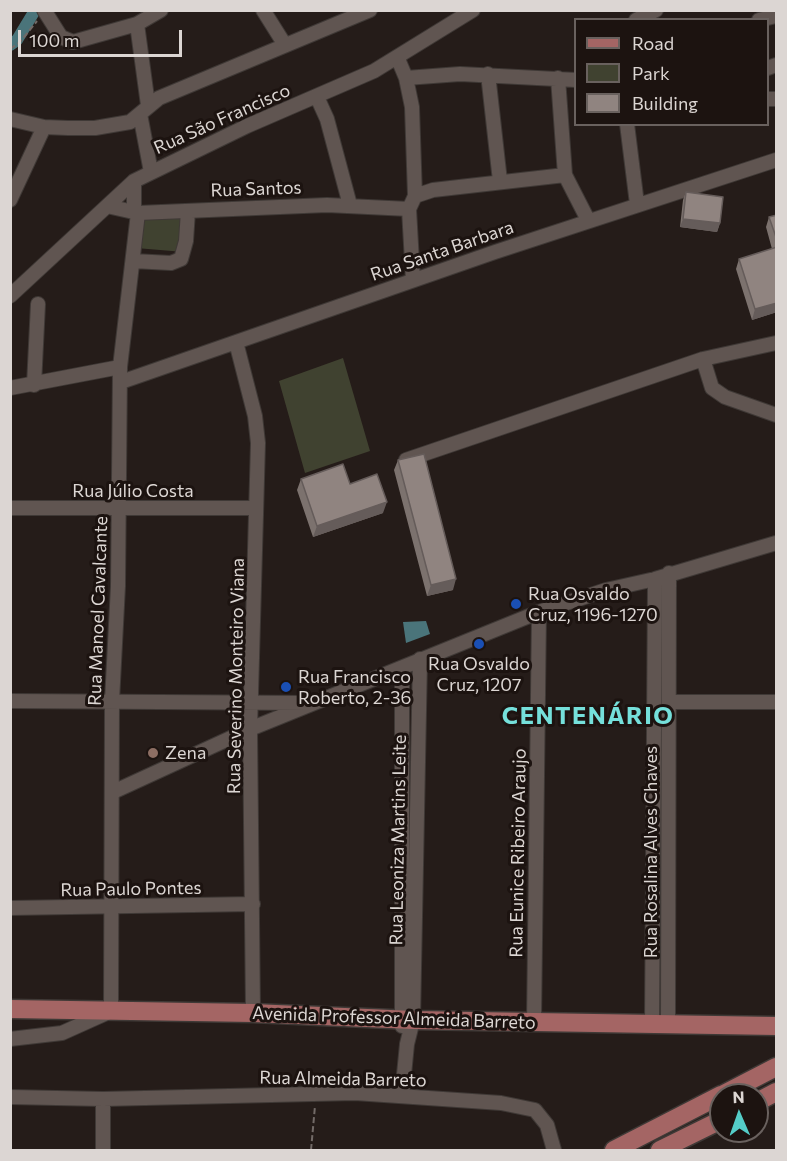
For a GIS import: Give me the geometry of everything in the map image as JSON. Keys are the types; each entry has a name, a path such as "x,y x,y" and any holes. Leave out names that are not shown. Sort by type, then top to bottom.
{"main road":[{"name":"Avenida Professor Almeida Barreto","path":"10,1009 253,1013 534,1023 777,1026"},
{"path":"746,1083 777,1067"},
{"path":"614,1150 709,1102"},
{"path":"660,1150 709,1126"}],"street":[{"path":"10,119 44,126 110,126 130,122 144,110 285,45 342,25 370,10"},
{"name":"Rua São Francisco","path":"10,296 53,259 134,181 247,126 317,97 398,59 473,10"},
{"path":"638,18 656,10"},
{"path":"45,11 60,37 73,42 137,24 158,11"},
{"path":"271,14 285,45"},
{"path":"137,24 150,172"},
{"path":"398,59 406,78 412,108 413,280"},
{"path":"406,78 488,74 574,80"},
{"path":"488,74 500,182"},
{"path":"558,78 565,175 588,220"},
{"path":"317,97 327,119 350,205"},
{"path":"10,200 44,126"},
{"path":"627,126 637,204"},
{"name":"Rua Santa Barbara","path":"121,382 588,220 777,160"},
{"name":"Rua Santos","path":"106,206 136,212 412,203 433,190 565,175"},
{"name":"Rua Manoel Cavalcante","path":"111,1011 112,701 120,510 120,367 133,261 136,212 134,181"},
{"path":"133,261 171,263 181,259 186,241 188,211"},
{"path":"34,385 38,304"},
{"name":"Rua Severino Monteiro Viana","path":"236,342 255,416 258,443 250,729 253,1013"},
{"path":"401,462 703,359 777,343"},
{"path":"703,359 712,388 732,400 777,414"},
{"path":"10,388 120,367"},
{"name":"Rua Júlio Costa","path":"10,508 120,510 256,508"},
{"path":"113,792 250,729 539,612 606,590 655,579 777,543"},
{"name":"Rua Rosalina Alves Chaves","path":"660,1023 670,702 669,573"},
{"name":"Rua Rosalina Alves Chaves","path":"655,579 660,1023"},
{"name":"Rua Eunice Ribeiro Araujo","path":"534,1023 539,612"},
{"name":"Rua Leoniza Martins Leite","path":"407,1020 420,659"},
{"name":"Rua Leoniza Martins Leite","path":"402,669 407,1020"},
{"path":"10,701 318,703"},
{"path":"670,702 777,702"},
{"name":"Rua Paulo Pontes","path":"10,908 253,904"},
{"path":"10,1039 62,1033 111,1011"},
{"path":"402,1095 407,1020"},
{"name":"Rua Almeida Barreto","path":"10,1097 103,1099 316,1094 402,1095 526,1107 542,1118 554,1150"},
{"path":"103,1099 103,1150"}],"path":[{"path":"10,49 20,42 45,11"},
{"path":"311,1150 316,1094"}],"green space":[{"path":"142,205 186,210 184,252 136,248"},
{"path":"343,358 370,451 305,473 279,381"}],"water":[{"path":"426,621 430,634 406,643 403,622"}],"building":[{"path":"686,192 723,197 720,223 683,219"},
{"path":"777,215 777,240 769,217"},
{"path":"777,247 777,303 755,309 739,259"},
{"path":"424,454 456,579 431,585 398,460"},
{"path":"343,464 350,484 377,474 387,502 317,526 301,479"}],"waterway":[{"path":"10,45 17,40 34,12"}],"place":[{"name":"Rua Osvaldo Cruz, 1196-1270","path":"516,604"},
{"name":"Rua Osvaldo Cruz, 1207","path":"479,644"},
{"name":"Rua Francisco Roberto, 2-36","path":"286,687"},
{"name":"Zena","path":"153,753"}],"district":[{"name":"CENTENÁRIO","path":"588,716"}]}
